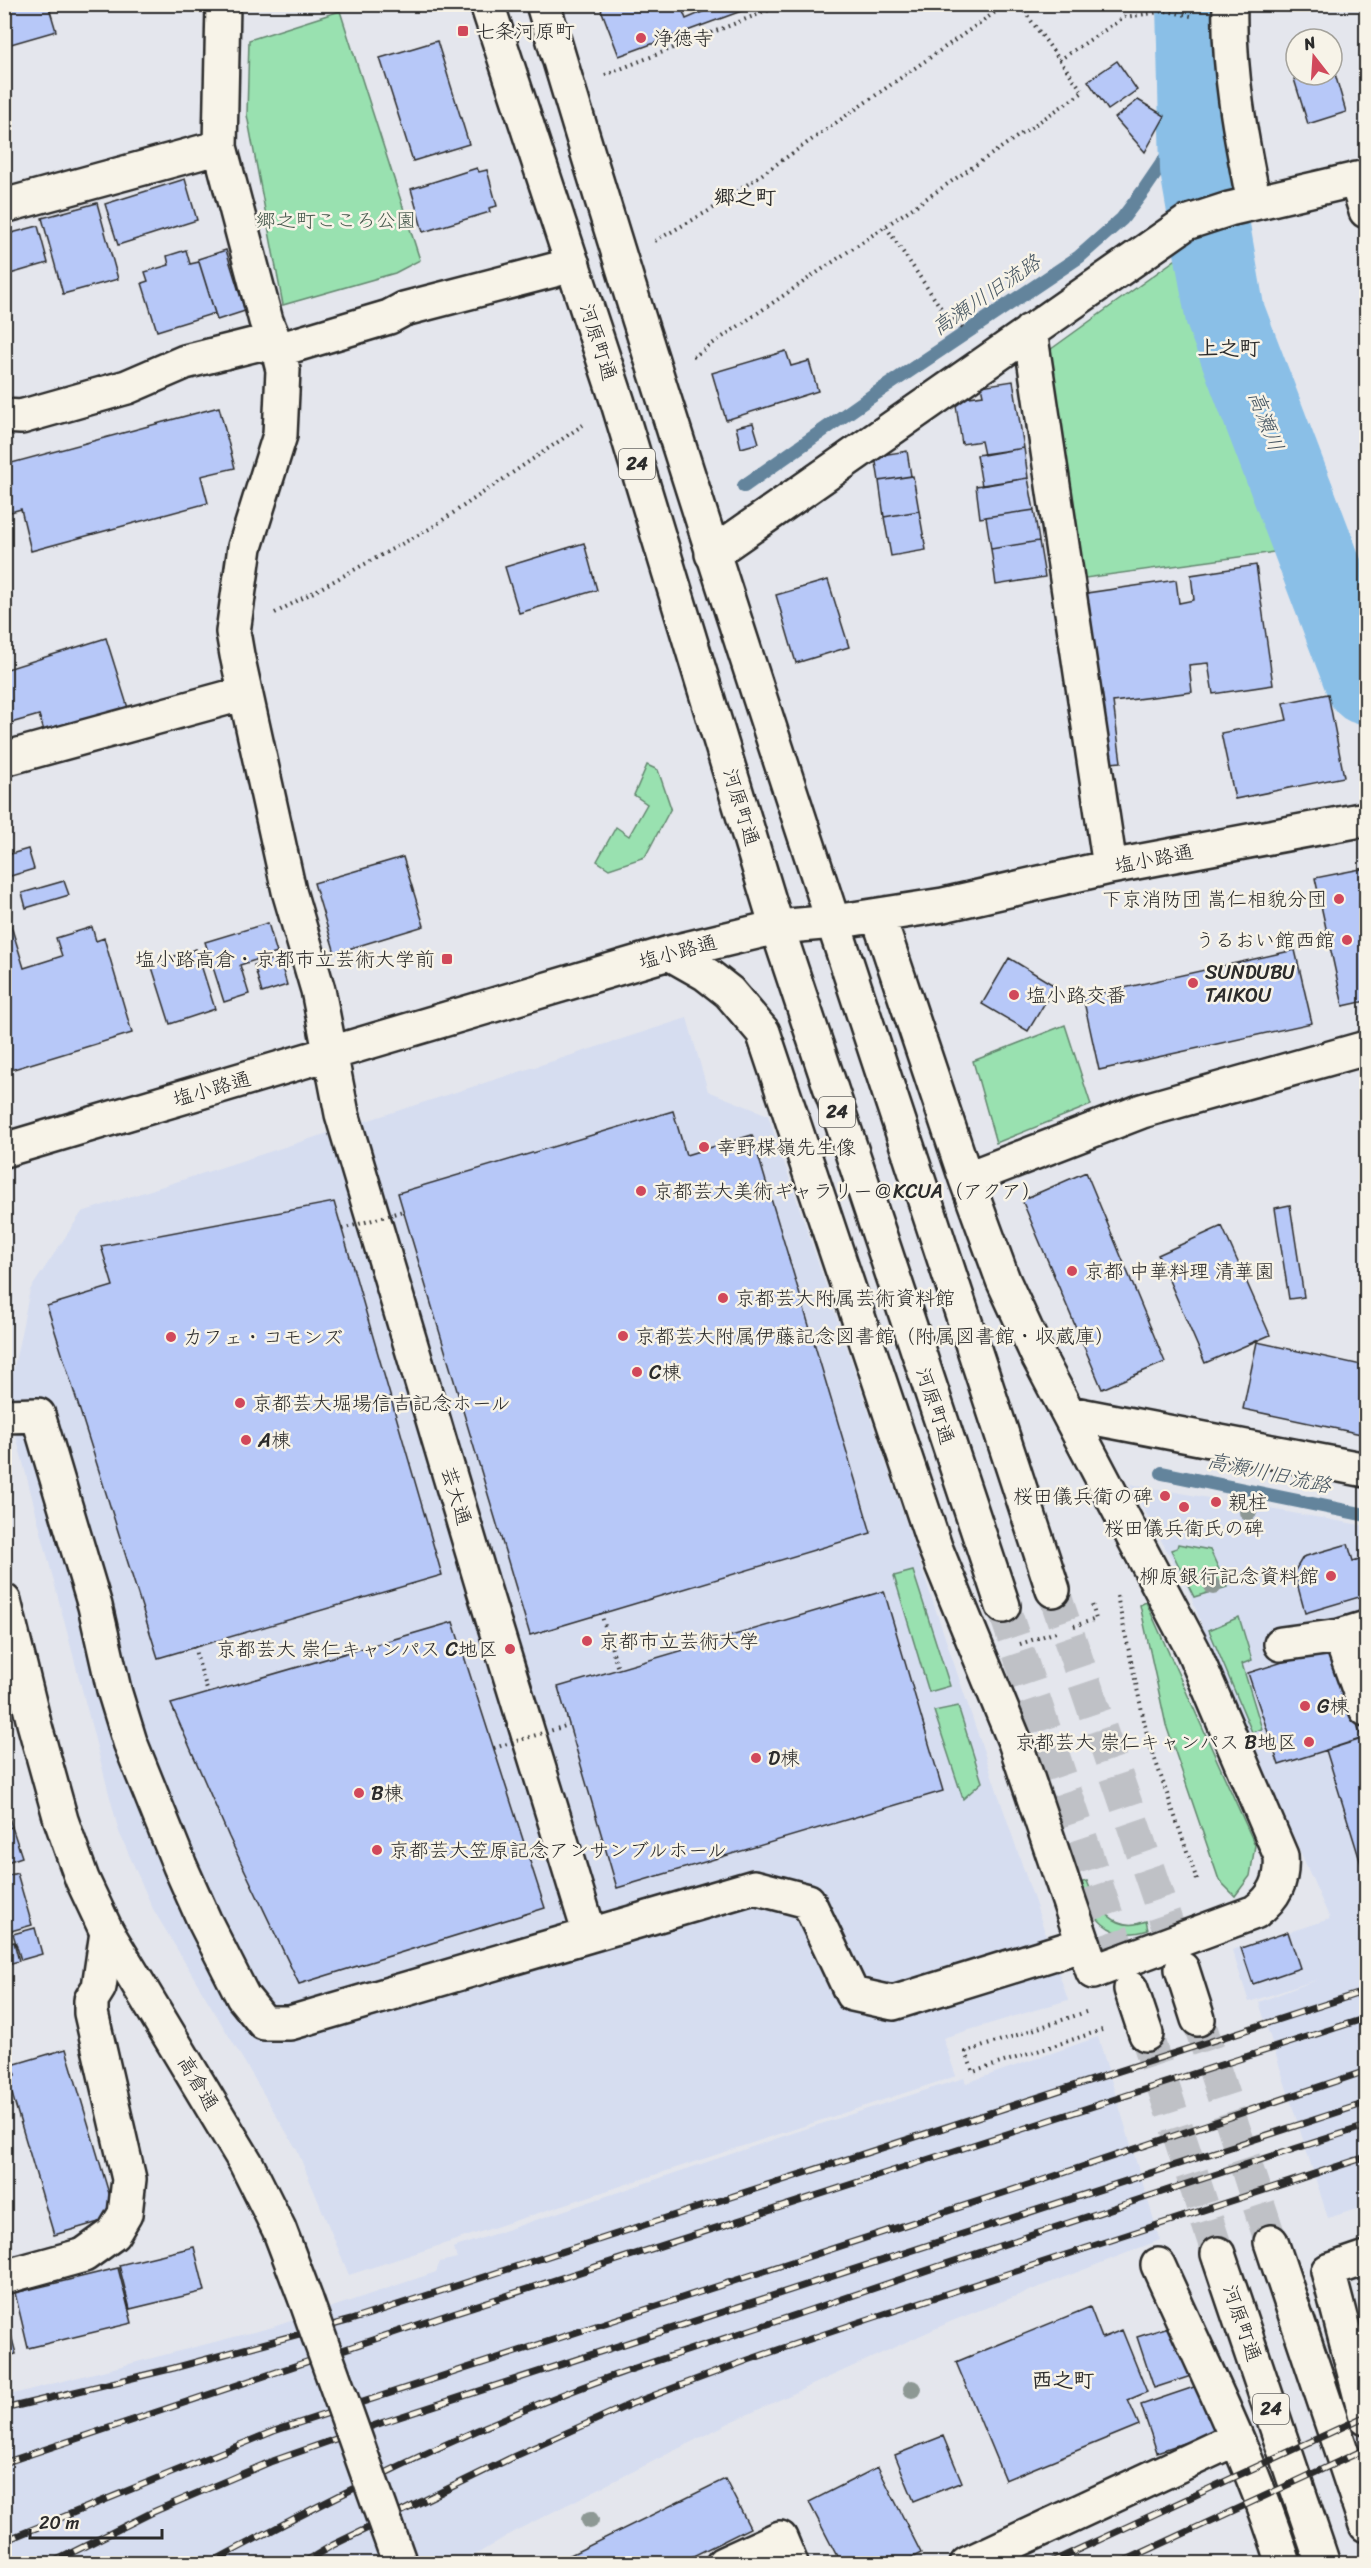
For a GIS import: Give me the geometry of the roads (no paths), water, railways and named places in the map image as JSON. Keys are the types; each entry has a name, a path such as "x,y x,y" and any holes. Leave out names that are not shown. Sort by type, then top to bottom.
{"main road":[{"name":"芸大通","path":"223,4 220,147 266,321 284,370 280,435 245,547 233,632 289,891 318,990 346,1125 486,1598 590,1935"},
{"name":"河原町通","path":"487,4 618,403 777,927 1003,1606"},
{"name":"24","path":"543,4 712,554 1053,1590"},
{"path":"1230,4 1229,32 1242,145 1242,206"},
{"path":"4,206 220,147"},
{"path":"712,554 1186,223 1242,206 1361,178 1366,210"},
{"path":"4,416 21,417 127,387 185,362 250,345 261,343 278,350 389,317 404,309 573,265"},
{"path":"1030,331 1110,867"},
{"path":"4,759 245,693"},
{"name":"塩小路通","path":"4,1150 669,953 777,927 834,922 944,905 1110,867 1366,819"},
{"path":"669,953 706,974 729,992 763,1032 935,1547 1015,1742 1093,1972 1255,1912 1271,1898 1277,1888 1282,1867 1278,1845 1192,1650 1039,1358 1003,1280 966,1179 878,916"},
{"path":"966,1179 1142,1111 1366,1048"},
{"path":"1069,1413 1366,1470"},
{"path":"4,1416 38,1415 95,1606 114,1690 130,1742 204,1920 243,1997 264,2023 290,2023 754,1887 808,1901 852,1994 892,2003 1084,1944"},
{"name":"高倉通","path":"4,1601 61,1820 82,1879 107,1932 246,2163 279,2229 400,2564"},
{"path":"1281,1644 1353,1632 1366,1709"},
{"path":"4,2277 84,2254 113,2234 125,2214 129,2179 91,2013 91,2000 99,1987 107,1932"},
{"path":"1182,1969 1198,2019"},
{"path":"1131,1989 1146,2034"},
{"path":"1271,2242 1366,2525"},
{"name":"河原町通","path":"1218,2254 1323,2564"},
{"path":"1366,2258 1328,2271 1366,2417"},
{"path":"1158,2265 1235,2439 1275,2534 1284,2564"},
{"path":"967,2564 1235,2439"},
{"path":"723,2564 780,2538 791,2564"}],"waterway":[{"name":"高瀬川","path":"1196,4 1200,169 1225,314 1366,685"},
{"name":"高瀬川旧流路","path":"744,486 872,396 1079,257 1122,219 1144,190 1176,143 1197,87"},
{"name":"高瀬川旧流路","path":"1162,1473 1366,1515"}],"tunnel":[{"path":"1053,1590 1182,1968"},
{"path":"1003,1606 1131,1987"},
{"path":"1198,2019 1271,2242"},
{"path":"1146,2034 1218,2254"}],"railway":[{"path":"4,2409 174,2368 351,2320 1366,1991"},
{"path":"4,2463 453,2313 1366,2018"},
{"path":"4,2541 274,2431 1037,2182 1366,2071"},
{"path":"49,2564 153,2512 270,2462 384,2422 1366,2103"},
{"path":"208,2564 402,2465 482,2428 593,2383 1088,2216 1366,2126"},
{"path":"301,2564 333,2545 515,2456 631,2404 748,2360 872,2318 1366,2157"},
{"path":"1047,2564 1366,2416"},
{"path":"1118,2564 1366,2449"}],"place":[{"name":"七条河原町","path":"463,31"},
{"name":"浄徳寺","path":"641,38"},
{"name":"下京消防団 嵩仁相貌分団","path":"1339,899"},
{"name":"うるおい館西館","path":"1347,940"},
{"name":"塩小路高倉・京都市立芸術大学前","path":"447,959"},
{"name":"SUNDUBU TAIKOU","path":"1193,983"},
{"name":"塩小路交番","path":"1014,995"},
{"name":"幸野楳嶺先生像","path":"704,1147"},
{"name":"京都芸大美術ギャラリー＠KCUA（アクア）","path":"641,1191"},
{"name":"京都 中華料理 清華園","path":"1072,1271"},
{"name":"京都芸大附属芸術資料館","path":"723,1298"},
{"name":"京都芸大附属伊藤記念図書館（附属図書館・収蔵庫）","path":"623,1336"},
{"name":"カフェ・コモンズ","path":"171,1337"},
{"name":"C棟","path":"637,1372"},
{"name":"京都芸大堀場信吉記念ホール","path":"240,1403"},
{"name":"A棟","path":"246,1440"},
{"name":"桜田儀兵衛の碑","path":"1165,1496"},
{"name":"親柱","path":"1216,1502"},
{"name":"桜田儀兵衛氏の碑","path":"1184,1507"},
{"name":"柳原銀行記念資料館","path":"1331,1576"},
{"name":"京都市立芸術大学","path":"587,1641"},
{"name":"京都芸大 崇仁キャンパス C地区","path":"510,1649"},
{"name":"G棟","path":"1305,1706"},
{"name":"京都芸大 崇仁キャンパス B地区","path":"1309,1742"},
{"name":"D棟","path":"756,1758"},
{"name":"B棟","path":"359,1793"},
{"name":"京都芸大笠原記念アンサンブルホール","path":"377,1850"}],"district":[{"name":"郷之町","path":"745,197"},
{"name":"上之町","path":"1229,348"},
{"name":"西之町","path":"1063,2380"}],"park label":[{"name":"郷之町こころ公園","path":"336,220"}]}
